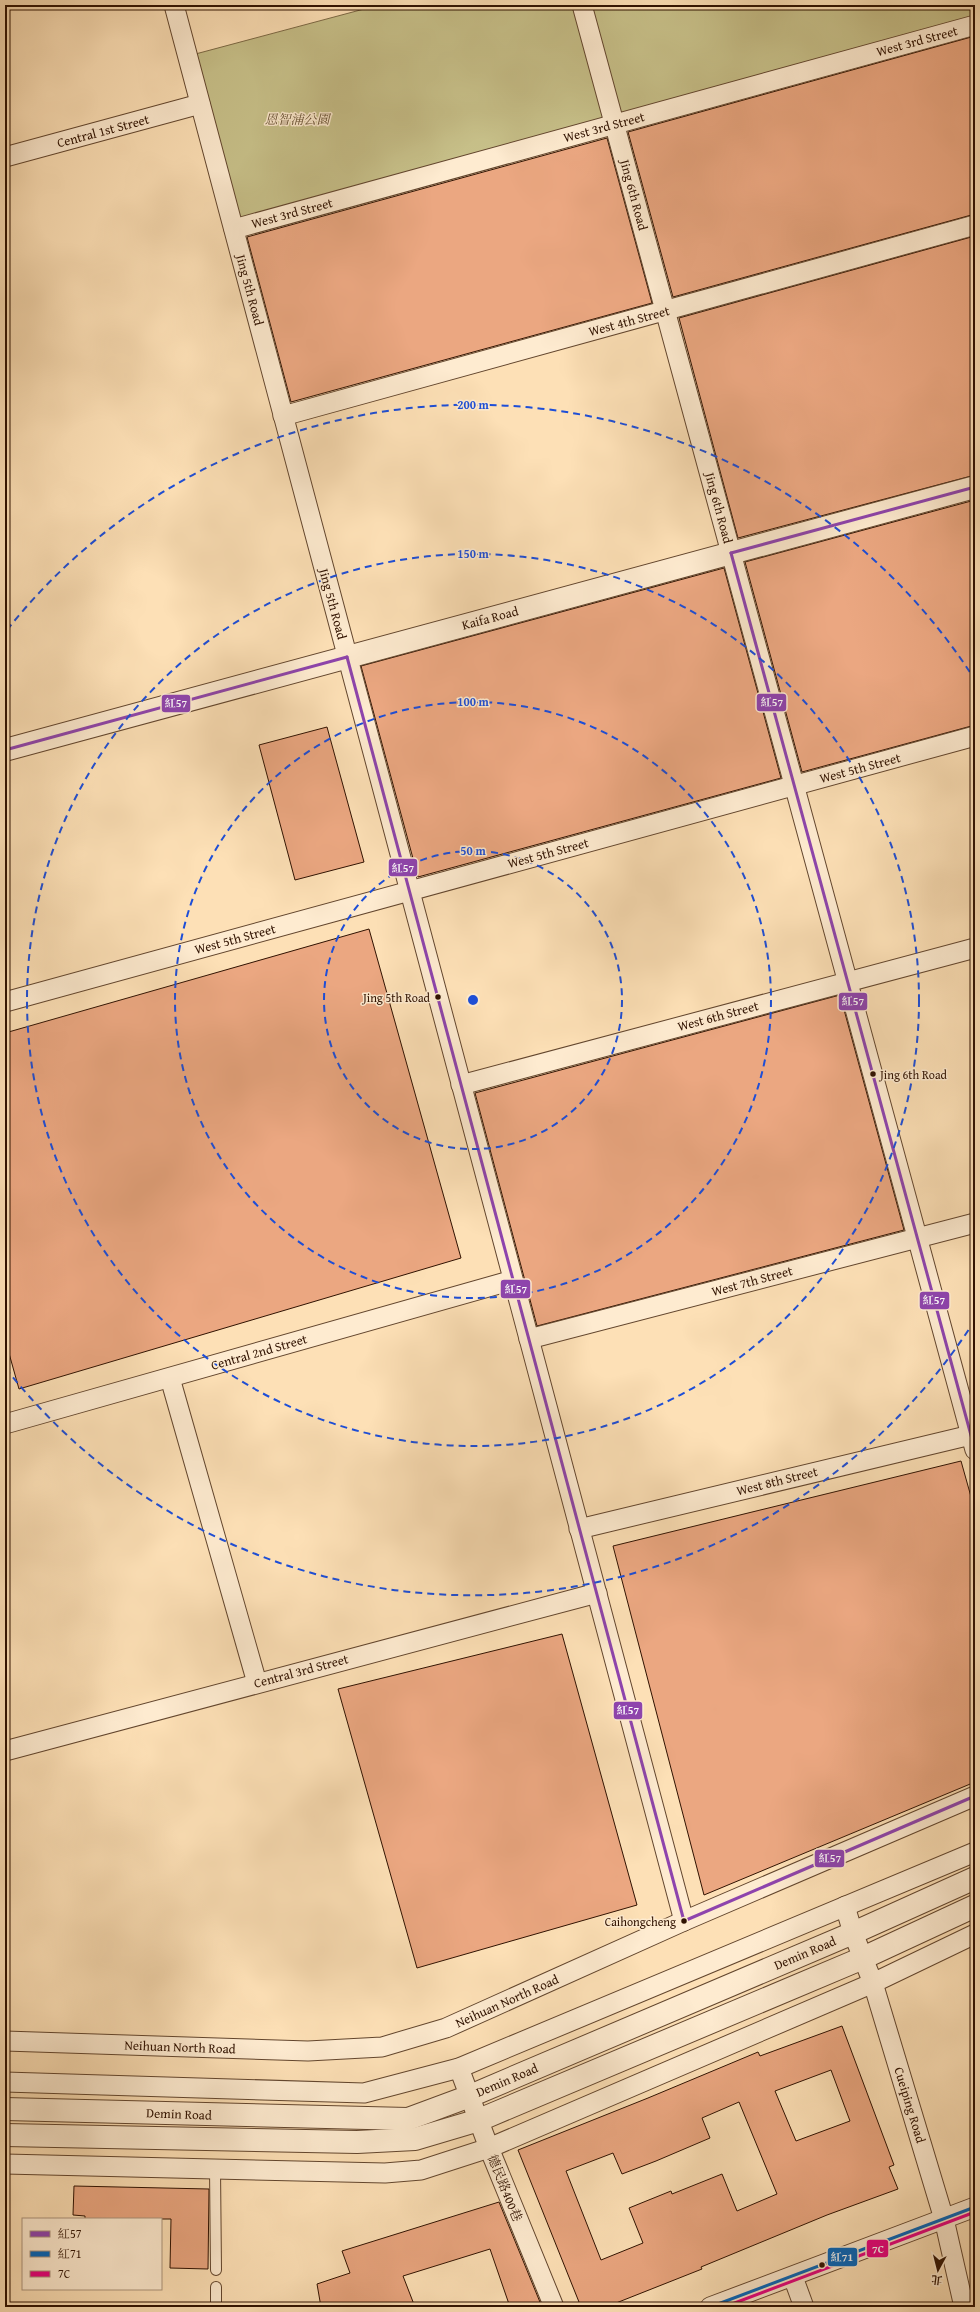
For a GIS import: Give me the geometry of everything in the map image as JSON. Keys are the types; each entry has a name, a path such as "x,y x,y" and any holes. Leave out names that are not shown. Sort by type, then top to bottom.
{"street":[{"name":"Jing 5th Road","path":"174,5 684,1921"},
{"name":"Jing 6th Road","path":"582,5 847,982 974,1440"},
{"name":"West 3rd Street","path":"234,229 975,24"},
{"name":"Central 1st Street","path":"5,157 200,104"},
{"name":"West 4th Street","path":"283,416 975,225"},
{"name":"Kaifa Road","path":"5,750 975,487"},
{"name":"West 5th Street","path":"5,1002 975,736"},
{"name":"West 6th Street","path":"461,1085 975,948"},
{"name":"West 7th Street","path":"529,1339 975,1223"},
{"name":"Central 2nd Street","path":"5,1424 513,1280"},
{"path":"170,1378 256,1683"},
{"name":"West 8th Street","path":"579,1529 974,1440"},
{"name":"Central 3rd Street","path":"5,1751 597,1593"},
{"name":"Neihuan North Road","path":"5,2041 308,2051 382,2047 446,2028 684,1921 975,1796"},
{"name":"Demin Road","path":"5,2082 364,2093 459,2068 975,1852"},
{"name":"Demin Road","path":"5,2109 408,2119 470,2096 853,1933 975,1878"},
{"name":"Cueiping Road","path":"846,1906 853,1933 873,1983 944,2219 964,2307"},
{"name":"Demin Road","path":"5,2135 357,2142 415,2140 480,2120 863,1958 975,1906"},
{"path":"5,2164 385,2173 421,2170 489,2148 873,1983 975,1934"},
{"name":"德民路400巷","path":"459,2068 480,2120 489,2148 554,2307"},
{"path":"710,2307 793,2277 975,2207"},
{"path":"793,2277 804,2307"}],"lane":[{"path":"215,2169 216,2270"},
{"path":"216,2287 216,2307"}],"path":[{"path":"356,2303 358,2307"}],"green space":[{"name":"恩智浦公園","path":"379,5 975,5 975,25 234,229 188,56"}],"building":[{"path":"975,36 975,214 673,297 628,132"},
{"path":"607,138 652,303 291,402 247,237"},
{"path":"975,236 975,475 738,538 679,318"},
{"path":"975,500 975,725 802,772 745,562"},
{"path":"724,568 781,778 418,877 361,666"},
{"path":"327,727 364,862 295,880 259,745"},
{"path":"369,929 461,1258 19,1389 5,1339 5,1033"},
{"path":"840,995 904,1230 537,1326 475,1093"},
{"path":"961,1461 975,1511 975,1782 704,1895 613,1546"},
{"path":"562,1634 637,1905 417,1968 338,1689"},
{"path":"842,2026 894,2165 889,2167 898,2189 827,2215 701,2267 702,2269 606,2307 581,2307 518,2150 758,2052 760,2056","holes":["831,2070 850,2121 796,2141 775,2091","739,2102 777,2194 737,2211 722,2174 672,2194 671,2191 629,2208 643,2243 601,2260 566,2171 613,2153 622,2174 656,2161 710,2138 702,2118"]},
{"path":"74,2186 209,2189 208,2269 170,2268 171,2219 85,2218 85,2216 73,2215"},
{"path":"499,2202 542,2307 510,2307 490,2249 403,2276 415,2307 321,2307 317,2284 350,2273 342,2251"}],"transit line":[{"name":"紅57","path":"731,553 975,487"},
{"name":"紅57","path":"731,553 975,1450"},
{"name":"紅57","path":"347,657 684,1921"},
{"name":"紅57","path":"5,750 347,657"},
{"name":"紅57","path":"684,1921 975,1796"},
{"name":"紅71","path":"710,2307 975,2207"},
{"name":"7C","path":"724,2307 975,2212"}],"place":[{"name":"Jing 5th Road","path":"438,997"},
{"name":"Jing 6th Road","path":"873,1074"},
{"name":"Caihongcheng","path":"684,1921"}]}
